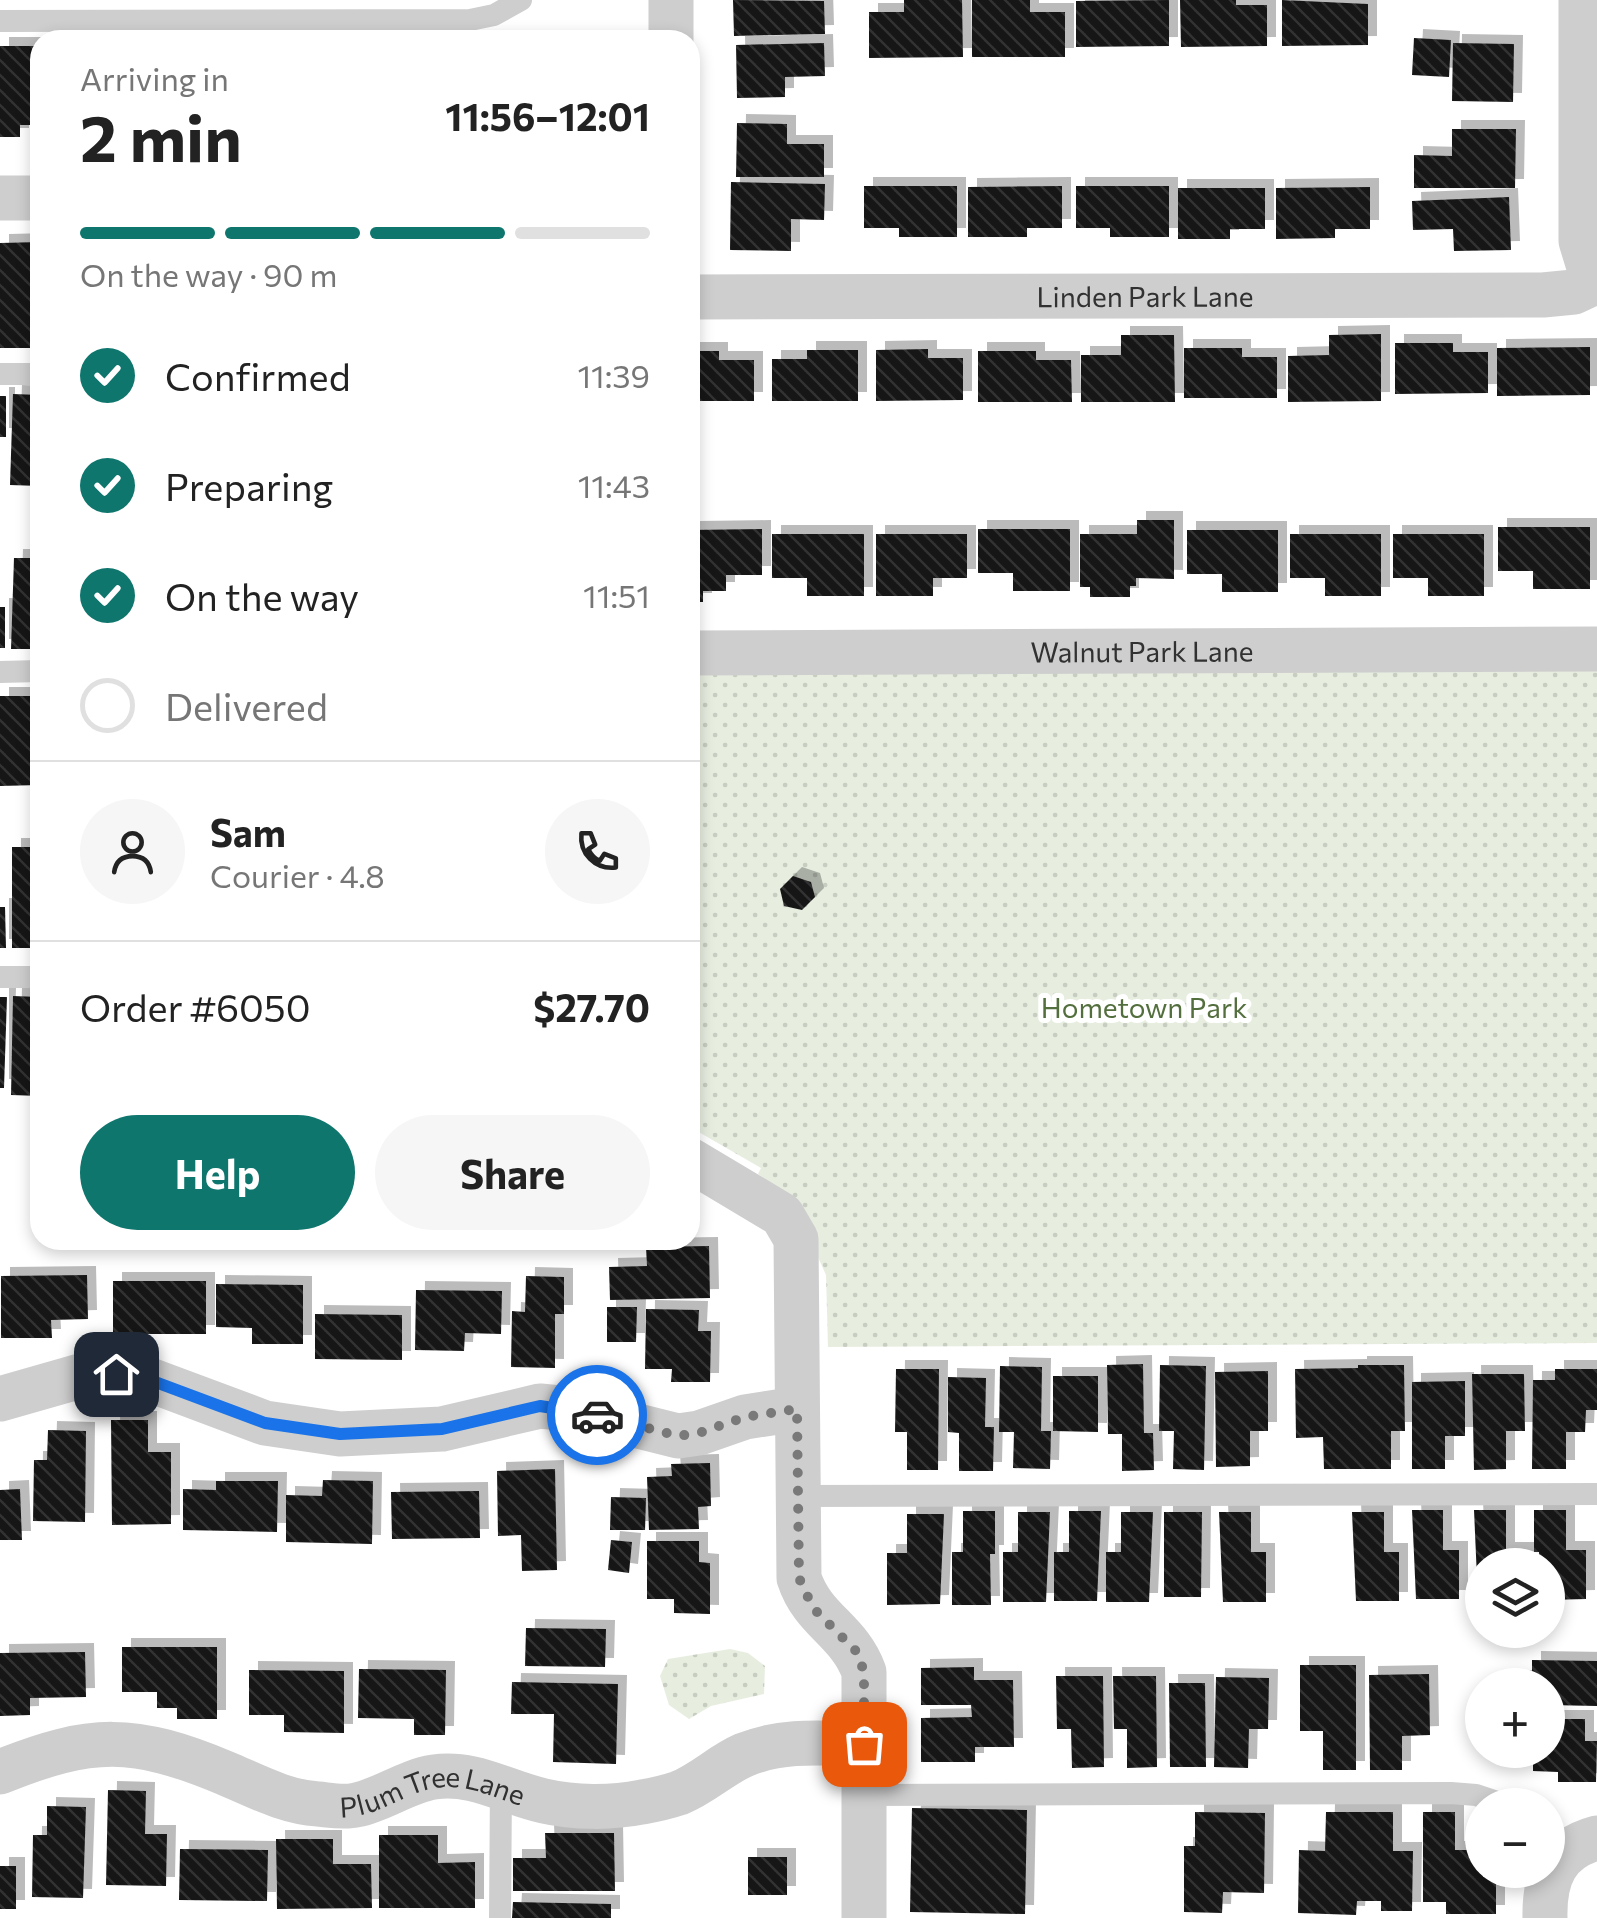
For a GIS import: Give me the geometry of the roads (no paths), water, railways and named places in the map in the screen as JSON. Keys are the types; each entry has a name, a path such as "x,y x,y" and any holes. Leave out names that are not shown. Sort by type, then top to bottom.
{"street":[{"path":"671,0 671,30"},
{"path":"1582,0 1580,240 1597,279"},
{"path":"0,198 30,198"},
{"name":"Linden Park Lane","path":"700,297 1543,295 1574,292 1597,279"},
{"name":"Walnut Park Lane","path":"700,653 1597,649"},
{"path":"700,1166 782,1215 796,1239 799,1578 813,1608 857,1652 864,1672 864,1918"},
{"path":"0,1399 84,1375 116,1374 150,1380 265,1423 340,1434 442,1429 540,1406 584,1412 678,1436 745,1417 797,1409"},
{"name":"Plum Tree Lane","path":"0,1772 78,1745 118,1744 152,1748 195,1760 290,1800 317,1804 354,1806 433,1778 466,1778 576,1806 637,1803 680,1793 740,1757 769,1746 795,1742 864,1744"},
{"path":"1544,1918 1550,1872 1569,1844"}],"lane":[{"path":"0,22 470,20 494,15 521,0"},
{"path":"0,374 30,374"},
{"path":"0,672 30,672"},
{"path":"0,977 30,977"},
{"path":"798,1496 1597,1494"},
{"path":"500,1918 501,1785"},
{"path":"864,1796 1465,1795"}],"park label":[{"name":"Hometown Park","path":"1144,1007"}]}
